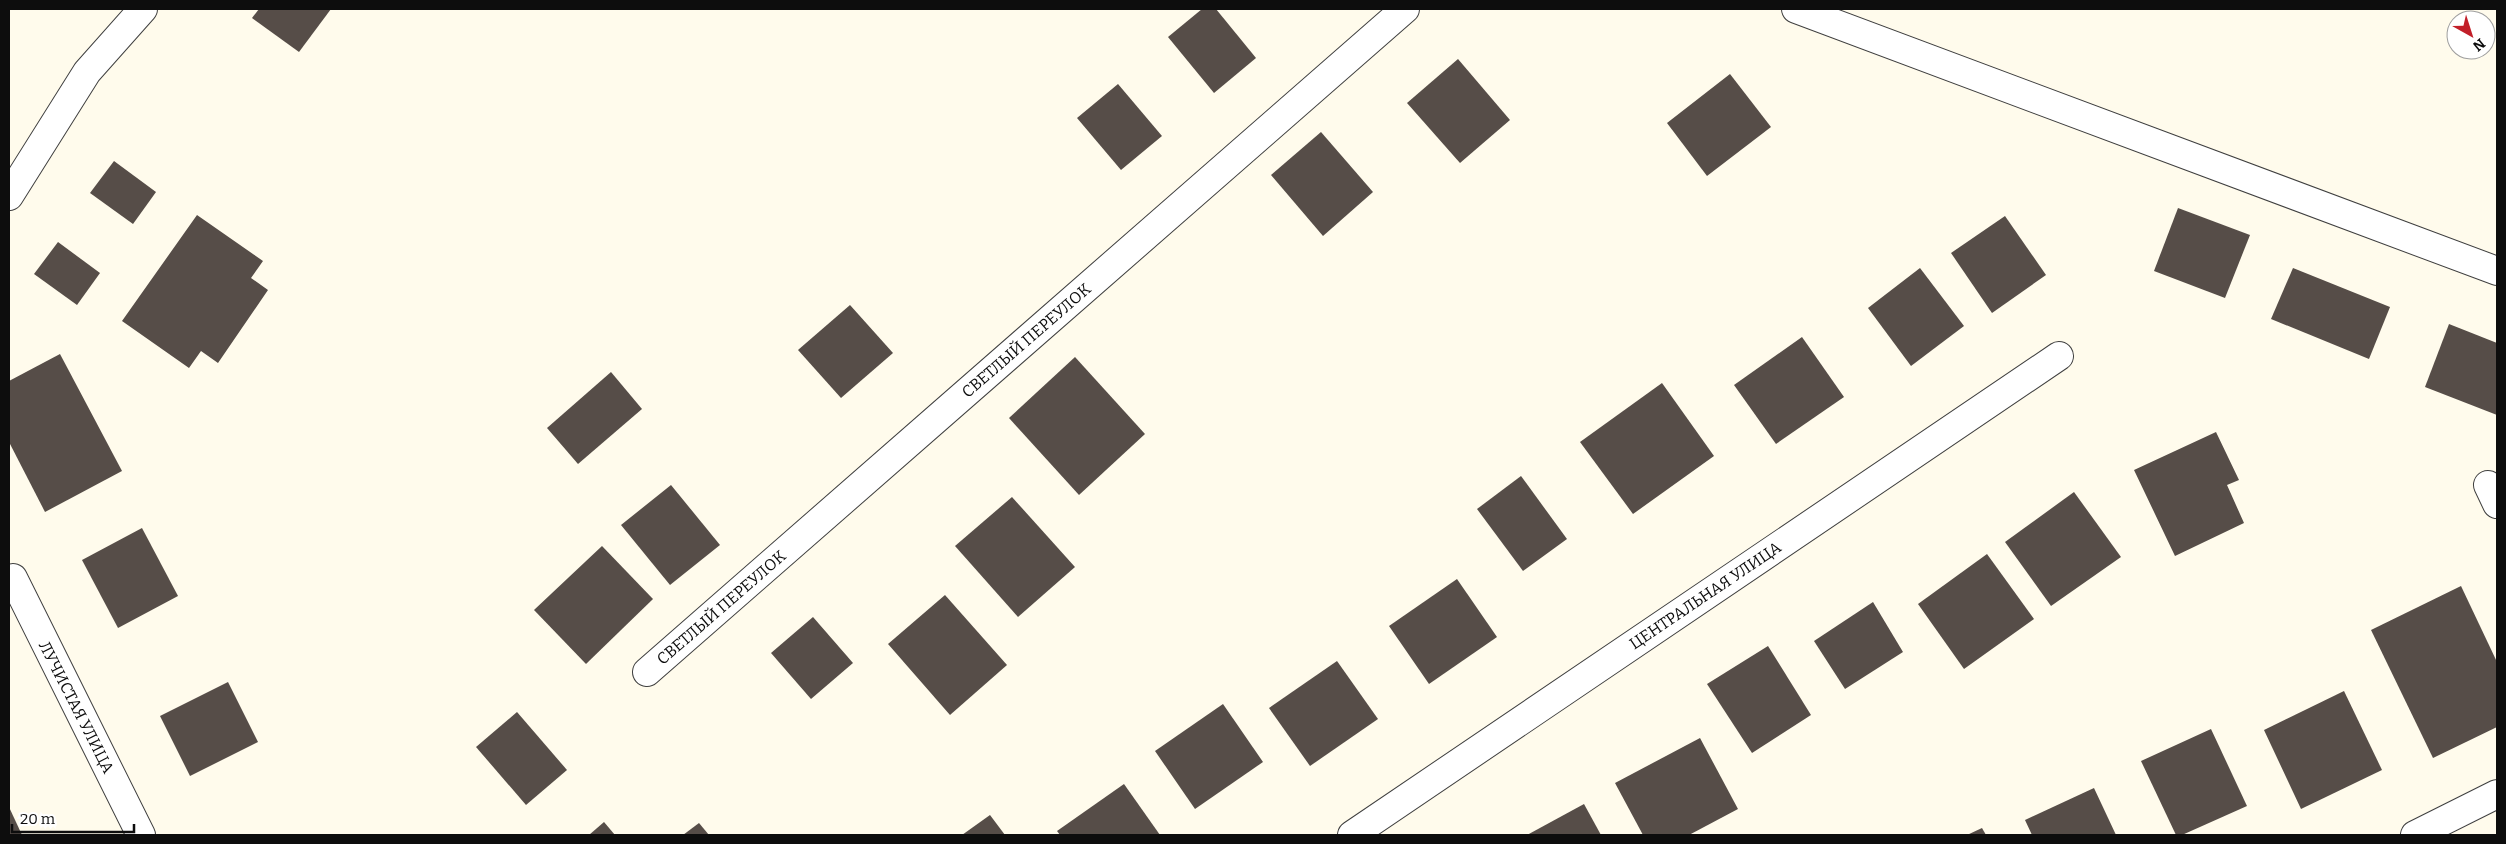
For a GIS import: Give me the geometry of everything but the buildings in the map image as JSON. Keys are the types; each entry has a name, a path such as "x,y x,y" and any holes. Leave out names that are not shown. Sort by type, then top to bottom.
{"street":[{"path":"9,196 88,72 143,9"},
{"name":"СВЕТЛЫЙ ПЕРЕУЛОК","path":"647,672 1405,9"},
{"path":"1796,9 2497,271"},
{"name":"ЦЕНТРАЛЬНАЯ УЛИЦА","path":"1352,835 2059,356"},
{"name":"ЛУЧИСТАЯ УЛИЦА","path":"12,578 141,835"},
{"path":"2415,835 2497,794"}]}
